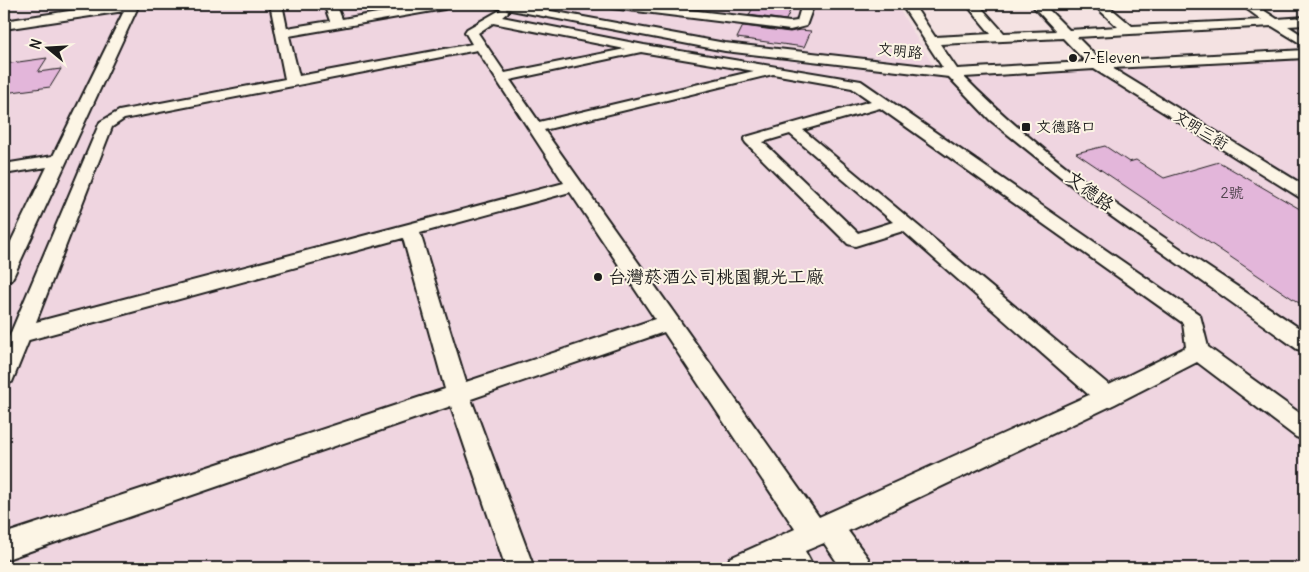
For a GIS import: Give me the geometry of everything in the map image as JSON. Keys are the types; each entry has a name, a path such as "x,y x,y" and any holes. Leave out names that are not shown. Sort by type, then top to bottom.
{"street":[{"path":"4,15 78,4"},
{"path":"276,4 293,82"},
{"path":"330,4 337,23"},
{"path":"282,33 444,4 440,4"},
{"path":"614,4 790,26 802,23 808,4"},
{"name":"文德路","path":"907,4 953,73 995,117 1103,202 1305,343"},
{"path":"972,4 1000,37"},
{"name":"文明三街","path":"1037,4 1098,66 1305,193"},
{"path":"1099,4 1130,31"},
{"path":"1246,4 1305,42"},
{"path":"4,25 123,6 131,9 4,275"},
{"path":"858,568 821,530 668,323 480,46 471,32 499,10 644,49 856,84 1193,320 1198,351 1305,430"},
{"name":"文明路","path":"499,10 725,47 816,59 953,73 1305,54"},
{"path":"930,41 1305,22"},
{"path":"4,376 105,125 119,115 480,46"},
{"path":"502,78 644,49"},
{"path":"535,128 778,70"},
{"path":"883,102 752,140 855,240 906,224"},
{"path":"793,129 1107,397"},
{"path":"4,169 59,160"},
{"path":"22,334 574,186"},
{"path":"410,230 458,394 520,568"},
{"path":"4,548 668,323"},
{"path":"740,568 793,557 821,530 1107,397 1198,351"}],"shaded area":[{"name":"台灣菸酒公司桃園觀光工廠","path":"4,4 896,4 940,77 1305,59 1305,568 4,568"}],"building":[{"path":"755,4 793,4 786,20 749,15"},
{"path":"743,26 790,32 800,30 811,31 804,47 737,38"},
{"path":"47,58 38,72 61,69 50,87 4,93 4,64"},
{"path":"1105,146 1129,162 1136,160 1164,178 1219,162 1305,212 1305,307 1076,153"}],"place":[{"name":"7-Eleven","path":"1073,58"},
{"name":"文德路口","path":"1026,127"},
{"name":"台灣菸酒公司桃園觀光工廠","path":"598,277"}]}
